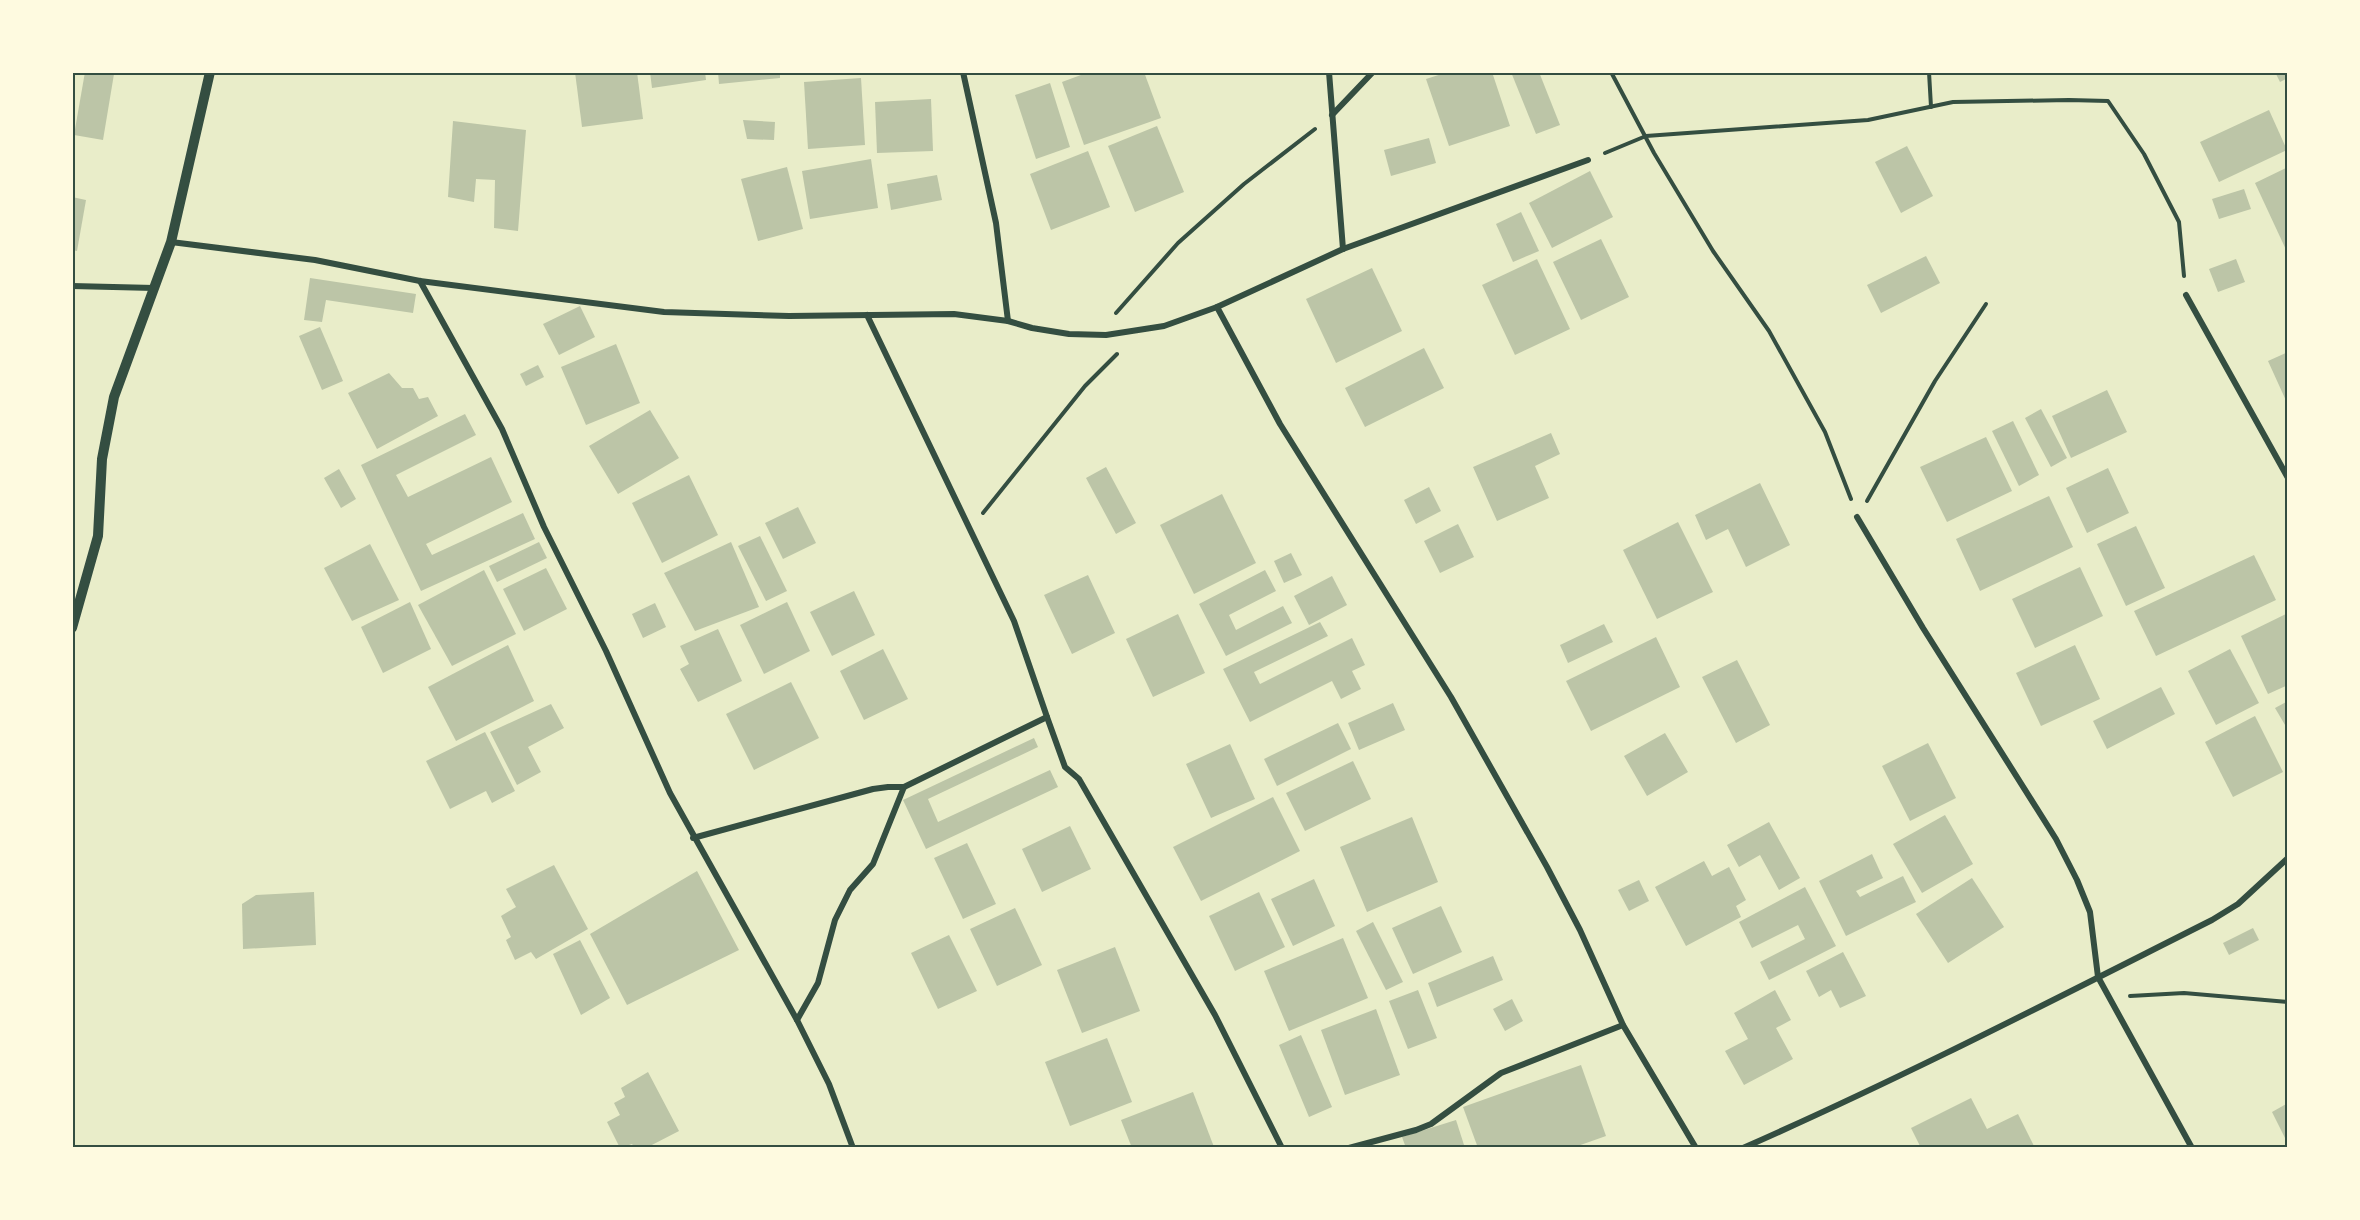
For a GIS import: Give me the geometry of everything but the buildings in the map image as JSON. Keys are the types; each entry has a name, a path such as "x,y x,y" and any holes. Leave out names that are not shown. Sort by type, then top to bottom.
{"street":[{"path":"72,628 98,536 102,459 114,397 171,242 210,72"},
{"path":"963,72 996,223 1008,321"},
{"path":"1329,72 1343,249"},
{"path":"1332,115 1373,72"},
{"path":"171,242 315,260 420,281 663,312 789,316 954,314 1008,321 1032,328 1069,334 1096,335 1164,326 1217,307 1343,249 1588,160"},
{"path":"420,281 502,429 544,527 606,651 670,793 693,838 797,1020 829,1084 853,1148"},
{"path":"72,286 154,288"},
{"path":"2186,295 2288,478"},
{"path":"1217,307 1280,424 1457,707 1580,930 1623,1025 1696,1148"},
{"path":"867,315 1014,621 1065,766 1079,779 1215,1015 1282,1148"},
{"path":"1857,517 1928,637 2056,839 2090,912 2098,977 2192,1148"},
{"path":"693,838 873,789 888,786 904,787 1047,717"},
{"path":"797,1020 818,983 835,920 850,890 873,864 904,787"},
{"path":"1743,1148 1829,1110 2212,920 2238,904 2288,858"},
{"path":"1349,1148 1431,1124 1501,1073 1623,1025"}],"path":[{"path":"1611,72 1713,251 1769,331 1824,432 1857,517"},
{"path":"1929,72 1931,106"},
{"path":"1588,160 1646,136 1868,120 1953,102 2108,101 2144,154 2179,222 2186,295"},
{"path":"1096,335 1178,243 1244,184 1332,115"},
{"path":"1857,517 1935,381 1986,304"},
{"path":"970,528 1078,394 1140,329"},
{"path":"2109,997 2184,993 2288,1002"}]}
